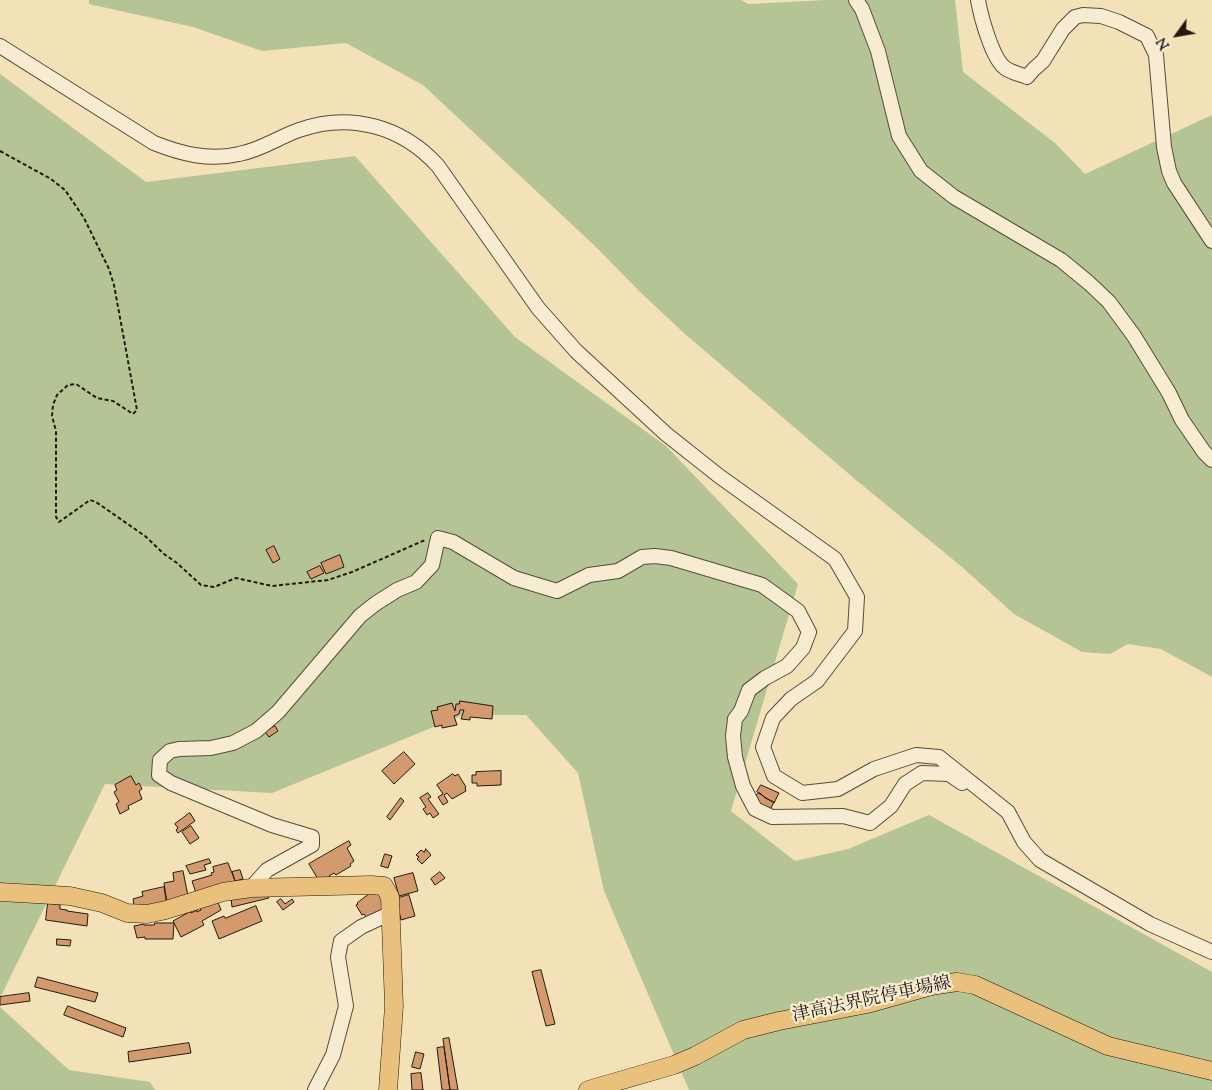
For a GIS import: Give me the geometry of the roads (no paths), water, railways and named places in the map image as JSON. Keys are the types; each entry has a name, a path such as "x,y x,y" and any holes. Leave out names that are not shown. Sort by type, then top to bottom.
{"main road":[{"path":"0,892 70,896 102,904 127,914 147,914 223,892 251,888 384,886 390,897 394,1006 388,1090"},
{"name":"津高法界院停車場線","path":"588,1090 674,1065 743,1030 867,1004 931,986 957,982 975,985 1108,1046 1212,1071"}],"street":[{"path":"856,0 862,9 878,51 899,136 921,171 954,197 1061,260 1109,302 1139,344 1169,393 1182,420 1204,452 1212,460"},
{"path":"978,0 992,48 1004,67 1027,76 1043,61 1063,28 1076,17 1083,15 1102,16 1147,36 1156,56 1164,147 1169,171 1174,183 1212,241"},
{"path":"0,46 154,143 176,151 206,158 240,154 270,144 300,130 329,123 361,122 385,128 422,151 438,166 538,308 576,351 666,434 719,476 835,559 857,597 855,631 817,681 791,699 773,718 763,747 774,776 802,793 838,789 874,769 916,755 939,756 1008,812 1024,842 1040,860 1150,924 1212,952"},
{"path":"251,888 267,870 312,845 312,837 272,825 171,783 158,775 160,760 170,751 212,748 233,743 256,731 278,712 360,616 397,590 416,582 432,565 438,538 453,542 514,578 557,591 590,575 618,571 642,557 655,556 671,558 762,585 798,611 809,632 803,648 787,666 765,678 749,690 741,711 735,719 733,736 735,757 743,786 755,809 772,817 843,816 870,823 891,806 905,784 922,773 949,774 962,783 970,781"},
{"path":"315,1090 333,1055 346,1006 338,957 341,941 360,927 391,913"}]}
